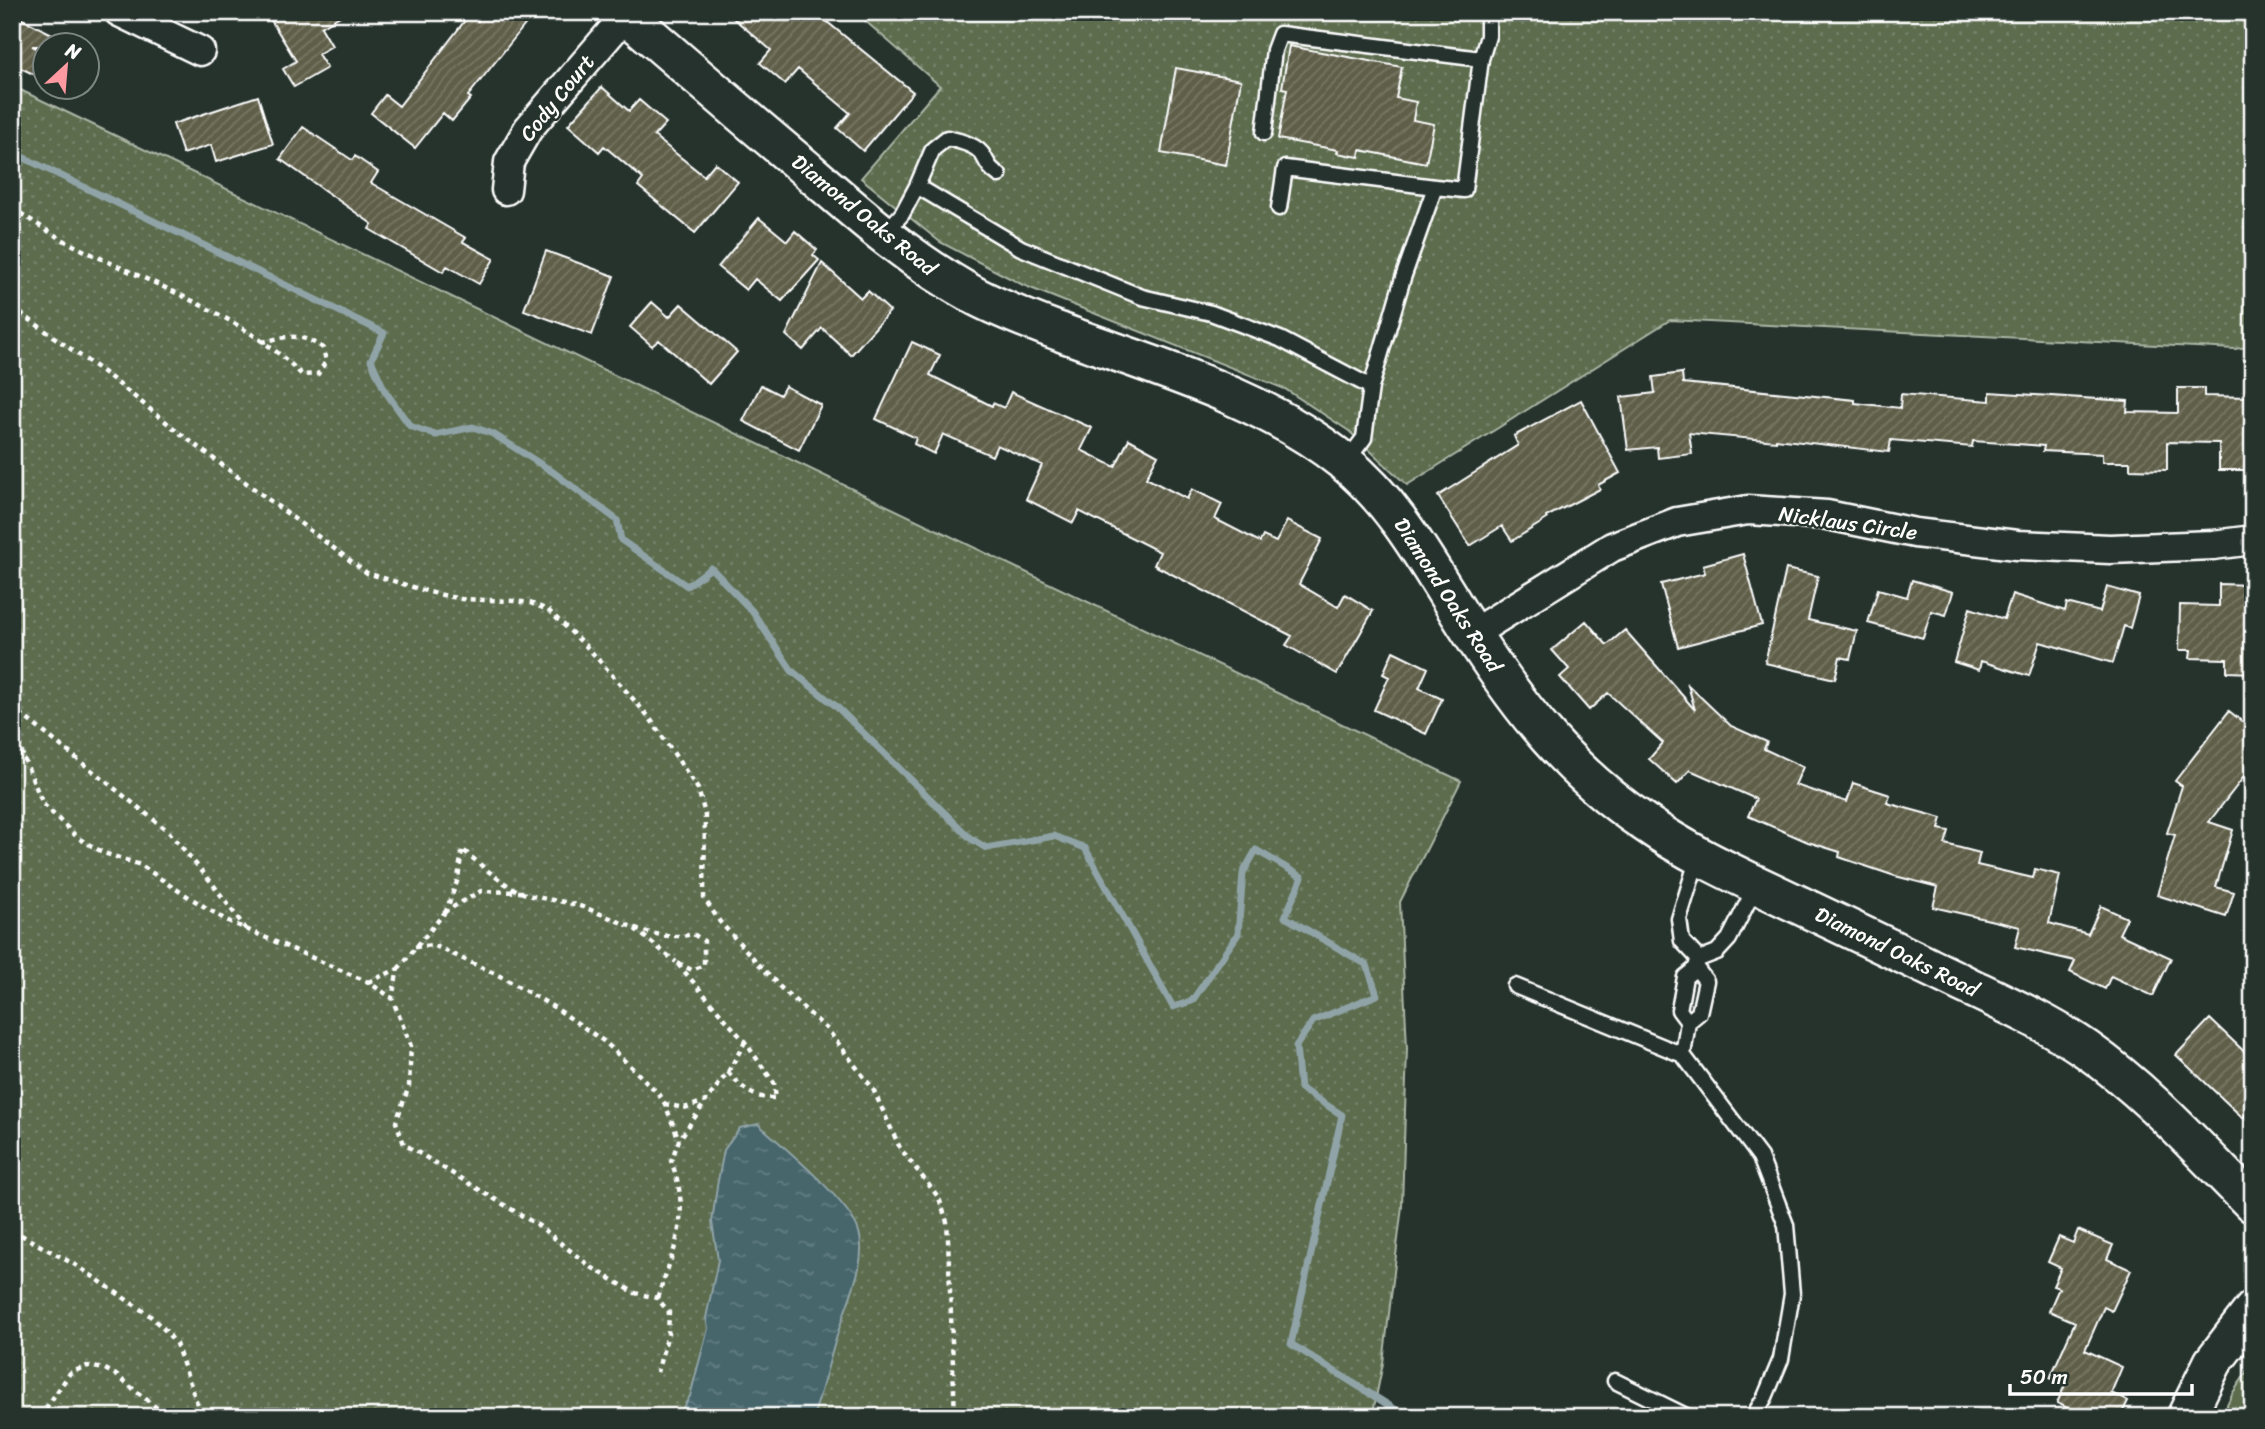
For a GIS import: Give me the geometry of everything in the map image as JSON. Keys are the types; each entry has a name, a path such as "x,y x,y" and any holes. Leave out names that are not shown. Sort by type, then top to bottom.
{"street":[{"path":"119,12 200,51"},
{"name":"Cody Court","path":"506,190 509,162 528,130 625,14"},
{"name":"Diamond Oaks Road","path":"625,14 883,235 944,279 985,301 1228,395 1296,428 1345,463 1386,501 1514,697 1549,742 1592,784 1644,823 1698,857 2020,1011 2086,1048 2140,1092 2253,1203"},
{"name":"Nicklaus Circle","path":"1472,634 1612,547 1677,522 1748,510 1827,515 1915,533 2017,545 2110,550 2213,545 2253,540"},
{"path":"2186,1417 2213,1362 2253,1310"}],"lane":[{"path":"1279,208 1285,168 1464,190 1481,59 1488,36 1488,12"},
{"path":"1264,133 1274,50 1280,34 1481,59"},
{"path":"883,235 902,214 933,149 947,138 964,141 983,154 988,167 999,176"},
{"path":"917,186 1021,248 1142,297 1211,313 1280,339 1371,387"},
{"path":"1345,463 1364,438 1371,387 1403,278 1435,187"},
{"path":"1683,1055 1688,1022 1699,1013 1706,981 1698,963 1682,941 1679,919 1698,857"},
{"path":"1688,1022 1679,1010 1685,977 1729,939 1756,884"},
{"path":"1515,986 1683,1055 1760,1157 1786,1226 1792,1294 1781,1359 1765,1397 1752,1417"},
{"path":"1615,1381 1688,1417"}],"path":[{"path":"12,208 65,241 243,328 262,342 289,361 302,375 318,374 326,361 323,348 305,337 286,337 262,342"},
{"path":"12,307 110,377 367,573 461,599 530,603 548,610 590,650 649,717 698,789 703,801 704,898 710,908 780,987 828,1030 873,1089 900,1148 939,1198 947,1222 955,1417"},
{"path":"12,707 168,831 246,929"},
{"path":"12,723 24,761 43,804 78,838 104,853 141,865 226,920 368,982 392,998"},
{"path":"12,746 24,761"},
{"path":"446,911 458,879 462,849 523,892"},
{"path":"657,1372 667,1334 669,1312 657,1298 635,1293 591,1267 539,1226 404,1144 396,1122 410,1086 411,1046 392,998 398,969 415,947 446,911 481,891 523,892 577,905 634,929 680,937 693,934 704,941 704,965 692,970 676,962"},
{"path":"634,929 676,962 745,1042 774,1083 776,1098 760,1099 739,1085 728,1072"},
{"path":"415,947 433,945 468,960 557,1009 605,1042 657,1092 665,1104 679,1140"},
{"path":"368,982 398,969"},
{"path":"657,1298 676,1247 683,1204 678,1178 671,1161 679,1140 728,1072 745,1042"},
{"path":"665,1104 684,1108 706,1101"},
{"path":"12,1230 79,1267 149,1315 166,1331 176,1344 202,1417"},
{"path":"40,1417 70,1373 87,1366 105,1369 116,1375 168,1417"}],"green space":[{"path":"855,12 2253,12 2253,346 2235,349 1670,320 1407,485 1349,431 1285,389 1023,285 940,242 861,178 940,86"},
{"path":"12,86 32,96 32,102 45,102 1461,781 1400,902 1407,1048 1402,1206 1383,1363 1372,1417 12,1417"},
{"path":"2253,1363 2253,1417 2221,1417 2232,1394"}],"water":[{"path":"758,1124 830,1191 854,1220 861,1243 857,1276 813,1417 677,1417 690,1396 708,1328 706,1318 718,1260 712,1222 724,1150 740,1128"}],"building":[{"path":"266,12 347,12 321,27 332,46 318,54 327,68 294,87 283,69 296,61"},
{"path":"484,12 517,12 528,21 468,96 471,98 452,121 443,113 415,148 371,113 385,95 399,106 470,14 478,21"},
{"path":"726,12 815,12 913,92 863,151 837,128 850,113 798,69 785,84 760,63 771,50"},
{"path":"12,14 48,32 32,32 32,73 12,64"},
{"path":"1289,46 1402,67 1396,98 1416,102 1413,120 1434,124 1426,163 1360,150 1359,157 1337,153 1338,150 1278,139 1287,89 1282,88"},
{"path":"1176,68 1241,80 1226,165 1161,153"},
{"path":"602,87 629,111 639,100 666,123 654,136 704,176 715,163 738,182 695,233 638,186 643,179 604,146 599,152 568,125"},
{"path":"258,96 273,144 216,162 211,145 183,154 173,124"},
{"path":"303,127 352,160 355,156 378,172 371,183 466,238 463,242 494,259 479,284 447,266 443,272 369,229 372,224 280,159"},
{"path":"759,218 787,241 795,231 817,250 813,255 819,260 782,301 755,279 746,290 718,267"},
{"path":"546,251 614,276 592,335 524,310"},
{"path":"822,263 861,298 868,291 890,311 851,355 822,328 803,350 786,335"},
{"path":"652,302 669,317 681,304 737,352 709,384 659,340 652,346 630,327"},
{"path":"912,342 940,355 930,375 992,406 993,403 1004,408 1011,392 1092,428 1081,450 1115,467 1129,439 1158,455 1146,478 1187,499 1192,489 1222,504 1215,519 1260,542 1263,536 1276,542 1287,521 1322,539 1299,584 1338,607 1345,594 1373,611 1337,674 1286,645 1292,636 1154,565 1160,552 1079,511 1073,523 1026,499 1042,465 997,445 992,456 943,434 934,454 914,444 916,438 876,419"},
{"path":"1682,373 1683,383 1855,400 1855,403 1900,408 1901,394 1990,401 1990,392 2128,401 2127,412 2178,413 2178,388 2204,388 2204,396 2250,397 2249,440 2253,440 2253,470 2219,470 2219,443 2167,442 2167,470 2130,469 2130,462 2102,462 2102,454 2043,451 2044,446 1973,441 1972,447 1891,440 1889,452 1776,439 1689,433 1692,454 1658,458 1657,447 1628,450 1621,397 1655,393 1653,377"},
{"path":"761,385 780,395 785,386 821,405 799,450 743,421"},
{"path":"1581,400 1620,473 1598,485 1600,489 1546,517 1547,519 1512,541 1502,526 1470,546 1438,496 1518,445 1514,436"},
{"path":"1743,554 1762,625 1678,647 1661,584 1705,573 1703,565"},
{"path":"1786,569 1818,576 1808,620 1857,631 1850,659 1840,657 1835,679 1765,663"},
{"path":"1912,580 1953,592 1946,615 1931,611 1923,638 1868,623 1878,589 1907,597"},
{"path":"2219,584 2253,585 2253,673 2227,672 2227,659 2190,658 2191,650 2179,650 2180,605 2219,606"},
{"path":"2107,587 2139,596 2130,628 2124,626 2113,663 2040,642 2029,676 1981,661 1979,670 1954,662 1970,608 2004,619 2012,594 2065,611 2067,603 2100,612"},
{"path":"1586,621 1607,645 1625,630 1695,710 1688,685 1731,726 1767,742 1764,749 1803,767 1795,785 1847,802 1853,783 1890,795 1887,803 1942,818 1939,829 1949,831 1945,844 1980,853 1977,865 2033,878 2035,869 2060,875 2049,923 2088,934 2101,906 2127,918 2119,934 2171,958 2153,996 2111,976 2105,989 2070,972 2075,961 2015,947 2020,927 1933,907 1938,887 1839,857 1840,852 1808,842 1748,816 1756,799 1690,770 1677,784 1649,759 1663,743 1608,693 1589,710 1560,677 1569,669 1552,650"},
{"path":"1393,651 1428,668 1419,688 1442,699 1426,734 1374,710 1389,677 1383,674"},
{"path":"2229,711 2253,730 2253,765 2209,822 2233,830 2216,887 2234,892 2226,917 2157,895 2175,835 2167,833 2182,786 2175,781"},
{"path":"2210,1019 2253,1060 2253,1108 2243,1118 2176,1055"},
{"path":"2078,1230 2113,1245 2107,1259 2131,1270 2112,1311 2104,1307 2085,1350 2122,1367 2111,1393 2128,1401 2120,1417 2087,1417 2057,1403 2065,1385 2050,1378 2075,1322 2049,1311 2059,1288 2053,1286 2061,1268 2048,1262 2059,1237 2073,1243"}],"waterway":[{"path":"12,152 384,333 371,360 385,391 410,426 435,435 473,427 493,434 553,472 617,520 621,540 687,586 711,568 752,611 792,671 837,707 970,838 986,848 1054,836 1085,848 1173,1007 1192,1001 1238,934 1243,873 1256,850 1302,877 1285,917 1367,965 1377,995 1313,1021 1296,1046 1300,1088 1342,1115 1291,1344 1401,1413 1401,1417"}]}
